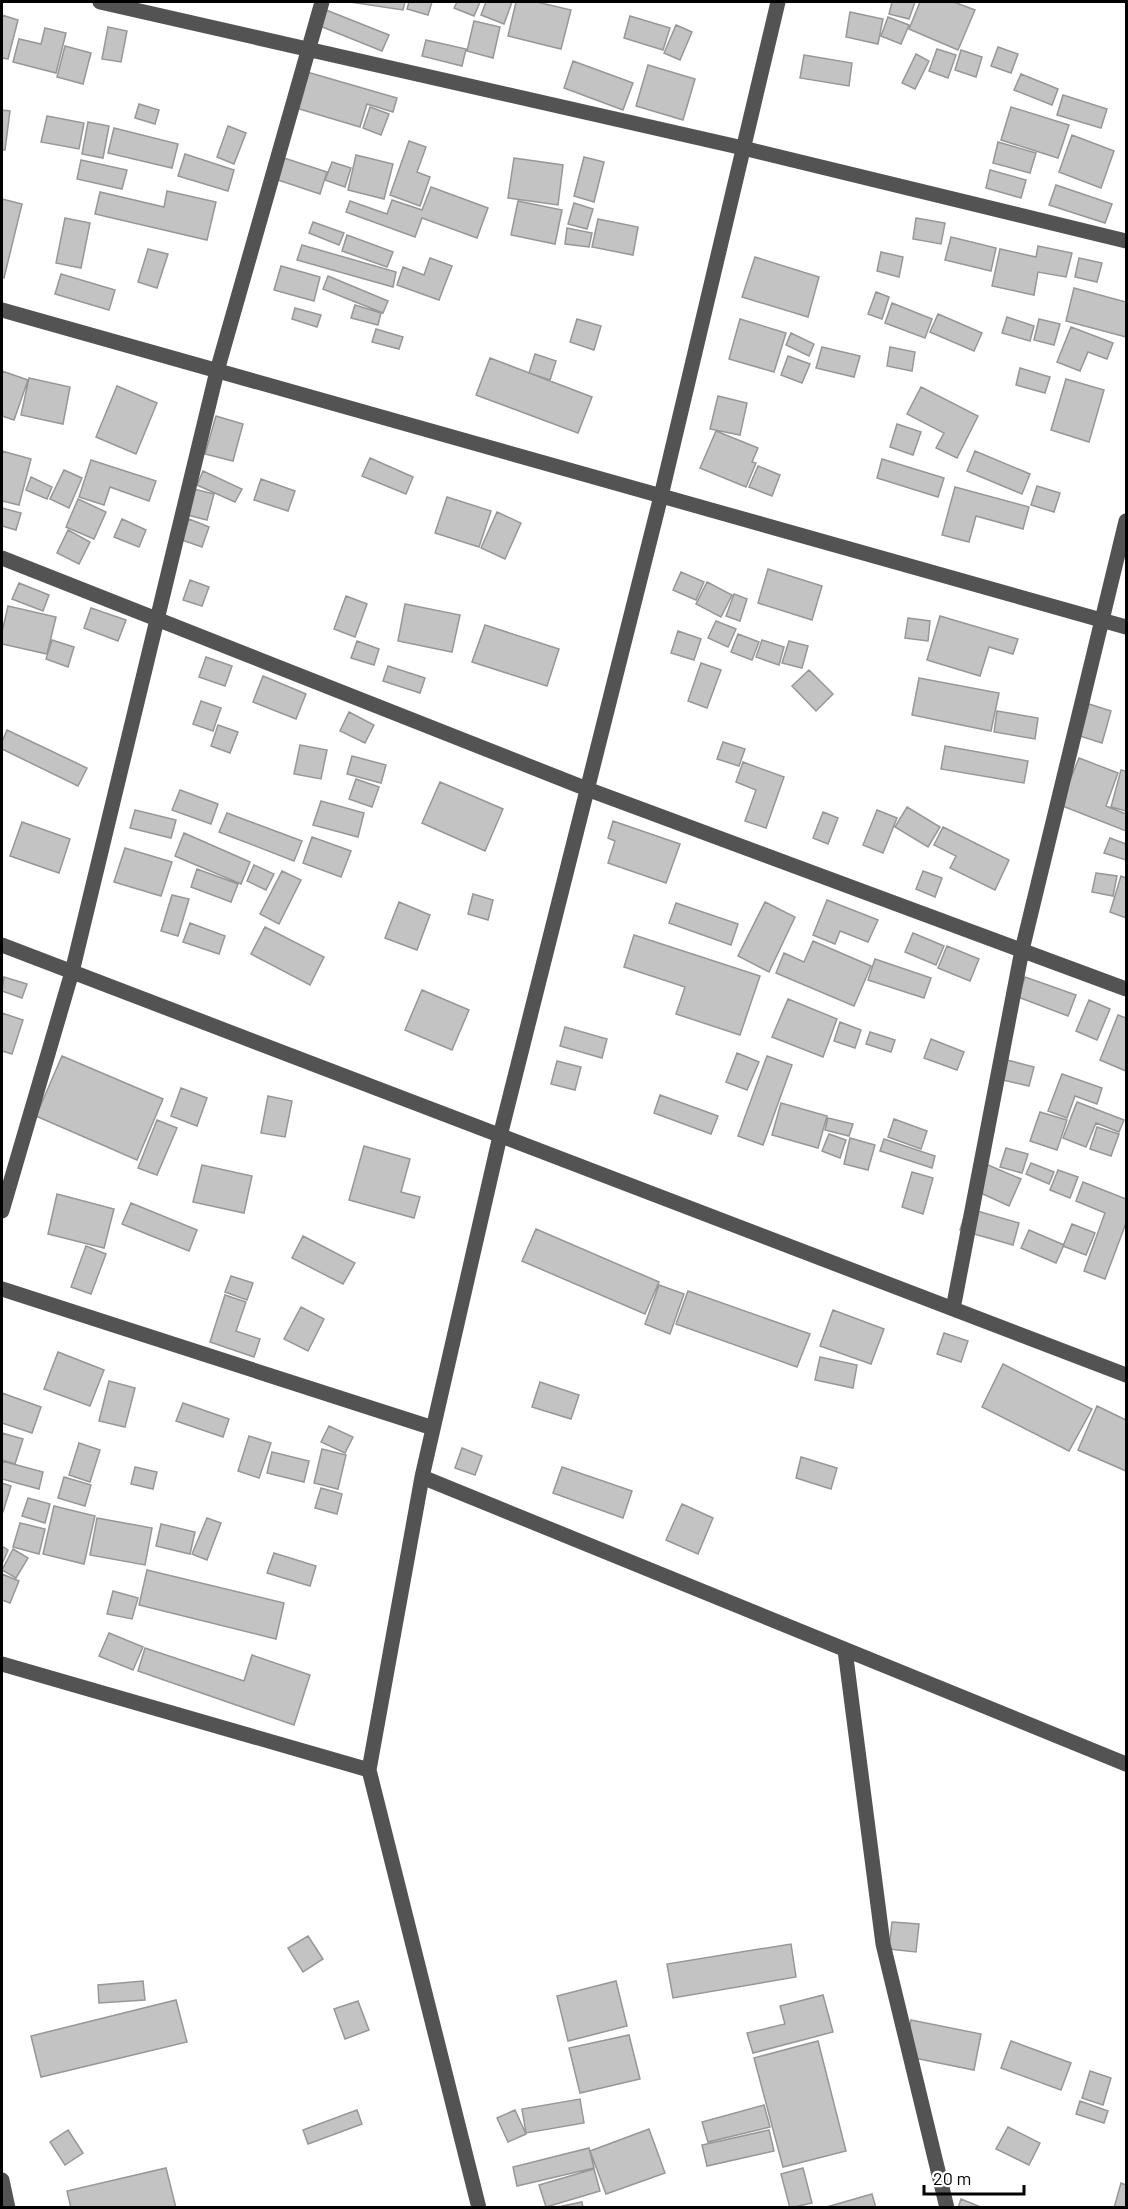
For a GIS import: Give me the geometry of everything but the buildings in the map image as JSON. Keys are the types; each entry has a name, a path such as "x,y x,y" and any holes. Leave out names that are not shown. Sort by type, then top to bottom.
{"street":[{"path":"100,2 743,148 1126,241"},
{"path":"2,1211 72,972 217,371 322,2"},
{"path":"479,2208 369,1770 422,1477 500,1136 661,495 778,2"},
{"path":"2,310 1126,627"},
{"path":"953,1309 1022,950 1126,520"},
{"path":"2,558 587,789 1126,989"},
{"path":"2,945 1126,1375"},
{"path":"2,1289 433,1428"},
{"path":"422,1477 1126,1764"},
{"path":"845,1650 883,1944 947,2208"},
{"path":"2,1664 369,1770"},
{"path":"2,2180 8,2208"}]}
